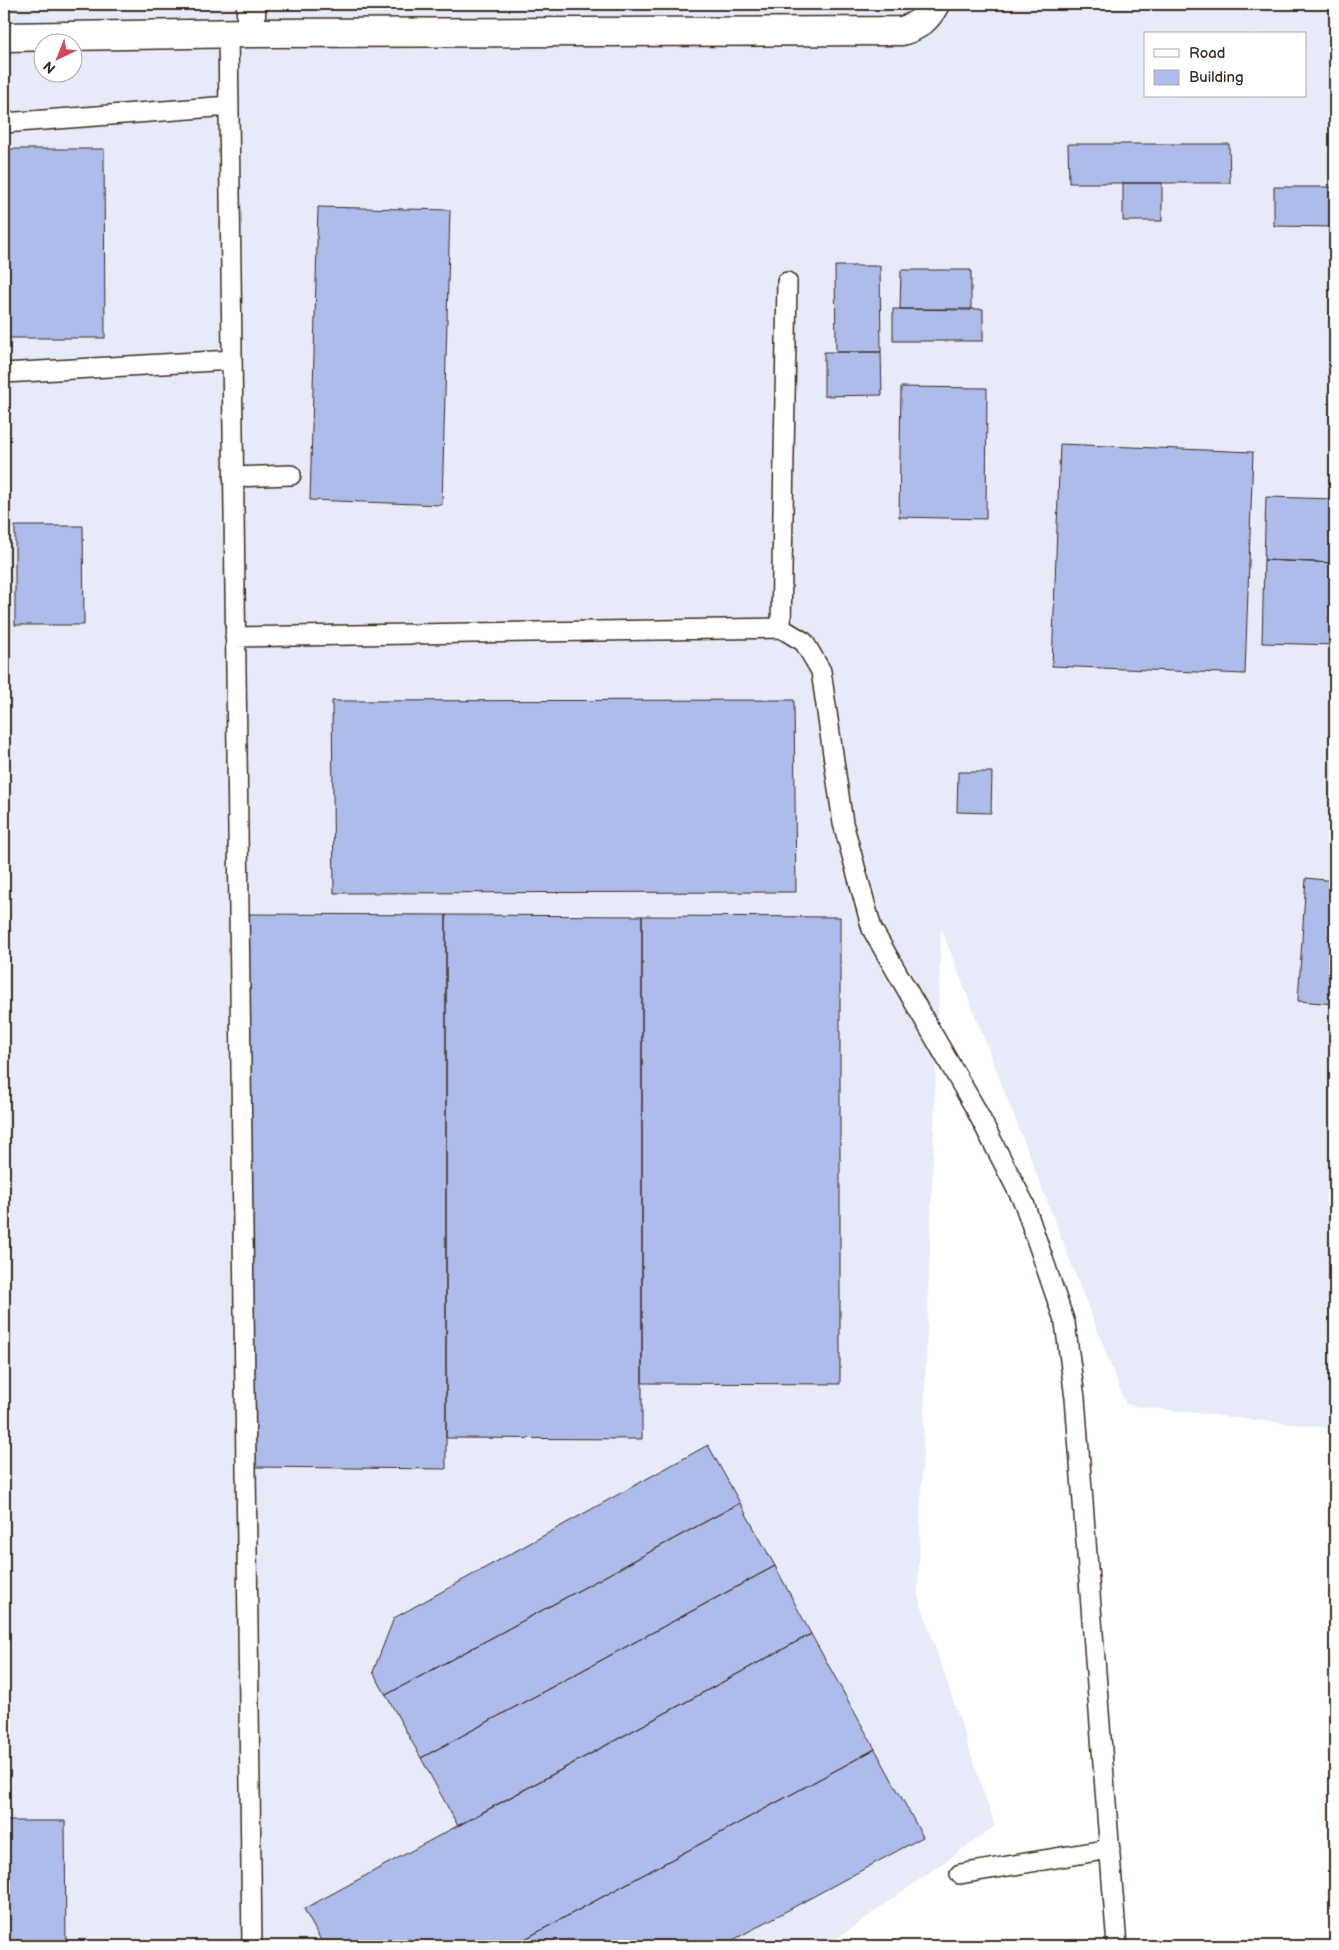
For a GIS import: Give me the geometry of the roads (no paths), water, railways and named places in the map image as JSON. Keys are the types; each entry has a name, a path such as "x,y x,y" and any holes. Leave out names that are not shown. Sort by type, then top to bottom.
{"street":[{"path":"240,33 252,4"},
{"path":"4,37 240,33 902,31 921,23 929,15 935,4"}],"lane":[{"path":"240,33 229,106 252,1946"},
{"path":"4,123 229,106"},
{"path":"780,628 787,282"},
{"path":"4,373 232,360"},
{"path":"233,477 291,475"},
{"path":"235,637 780,628 804,642 821,671 843,823 872,929 974,1106 1024,1203 1065,1323 1075,1398 1117,1946"},
{"path":"960,1874 1110,1849"}]}
